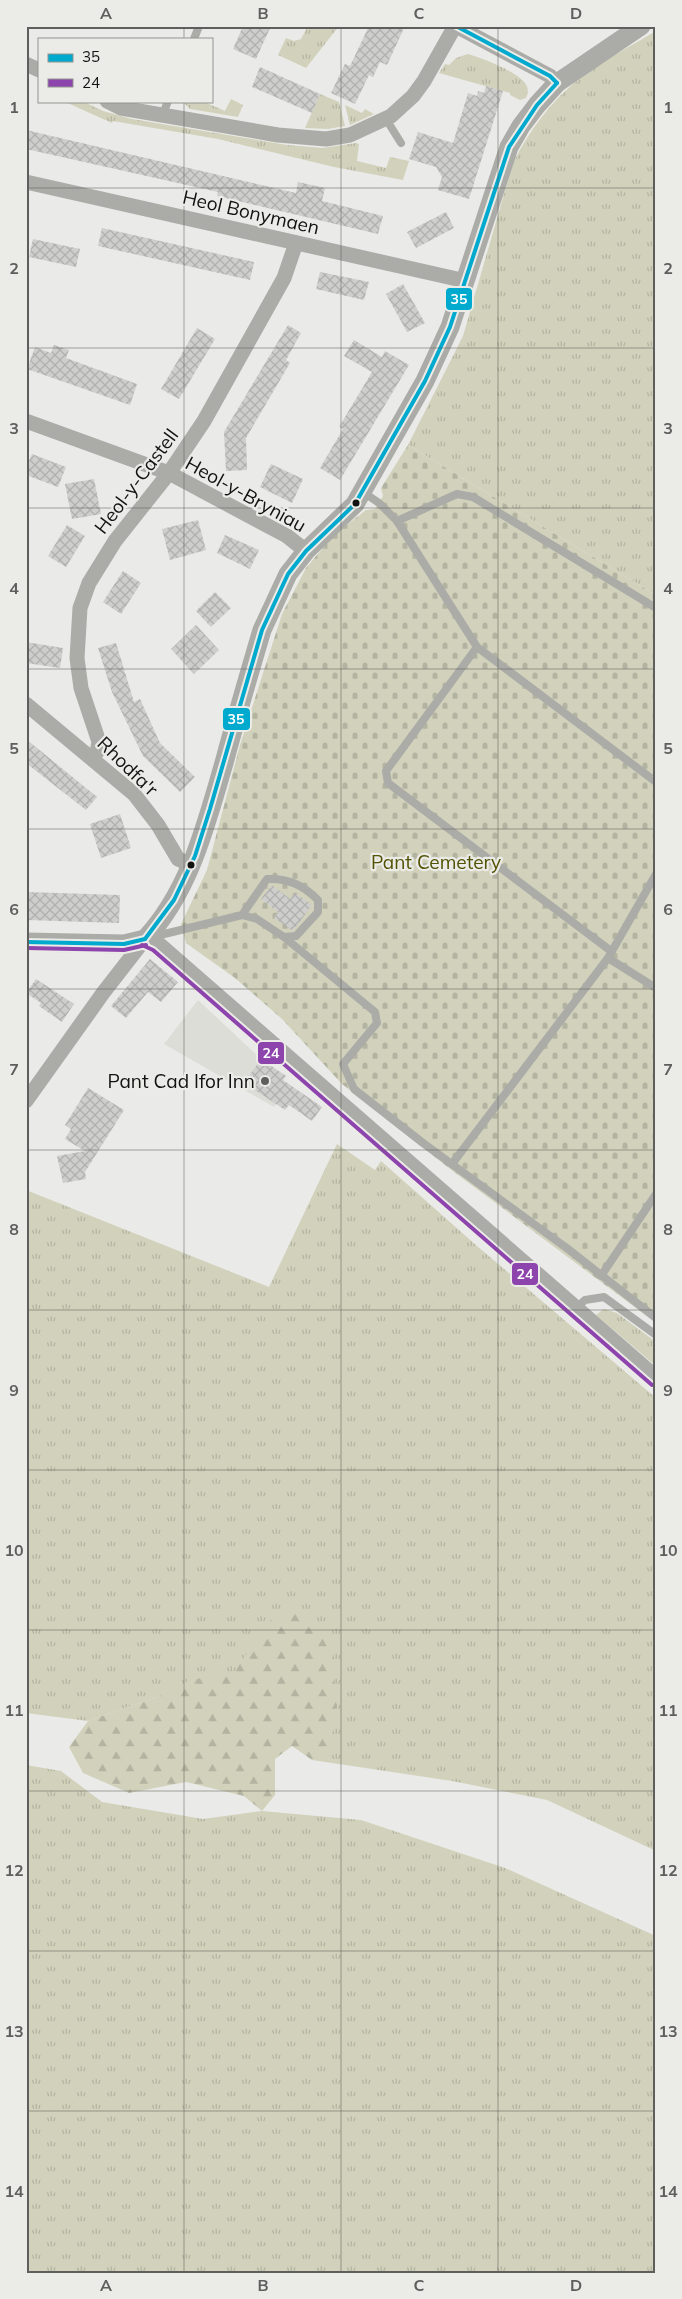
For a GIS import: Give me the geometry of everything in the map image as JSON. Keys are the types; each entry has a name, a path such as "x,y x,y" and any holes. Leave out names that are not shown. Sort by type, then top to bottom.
{"street":[{"path":"110,102 122,108 166,108 278,135 326,139 350,135 386,119 413,96 424,81 456,26 550,76 557,83"},
{"path":"26,1101 103,993 145,939 157,927 191,865 204,831 262,630 288,574 306,551 355,504 363,492 425,381 450,327 509,147 537,105 557,83 641,26"},
{"path":"26,64 38,70"},
{"name":"Heol Bonymaen","path":"26,182 466,281"},
{"name":"Heol-y-Castell","path":"93,757 97,752 99,742 81,688 77,658 80,608 89,583 115,541 169,473 204,421 284,278 296,243"},
{"name":"Heol-y-Bryniau","path":"26,421 169,473 287,536 306,551"},
{"name":"Rhodfa'r","path":"26,704 93,757 134,794 158,825 178,859 191,865"},
{"path":"26,942 124,944 145,939 157,945 656,1380"}],"lane":[{"path":"194,38 199,26"},
{"path":"386,119 401,143"},
{"path":"363,492 379,503 397,521 477,647 656,782"},
{"path":"397,521 457,494 472,497 656,608"},
{"path":"477,647 386,771 388,783 609,954 656,988"},
{"path":"452,1164 609,954 656,874"},
{"path":"242,915 267,879 277,878 295,882 308,889 318,900 318,912 296,936 284,937"},
{"path":"145,939 242,915 257,919 284,937 375,1012 377,1023 343,1064 354,1089 656,1318"},
{"path":"601,1276 656,1194"},
{"path":"574,1310 585,1300 604,1297 656,1335"}],"shaded area":[{"path":"198,1000 261,1059 286,1076 283,1080 290,1085 274,1107 164,1044"}],"green space":[{"path":"308,26 339,26 306,68 278,55 286,38 294,41 301,39"},
{"path":"656,31 656,595 408,445 463,336 513,163 526,139 551,106 580,78"},
{"path":"468,54 498,66 520,78 527,87 526,98 520,100 510,95 510,93 439,73 445,64 449,65 456,58"},
{"path":"320,94 339,102 345,126 328,129 305,128"},
{"path":"231,99 243,105 238,117 190,109 183,102 204,102 225,111"},
{"path":"65,102 84,102 103,111 132,119 287,145 323,148 356,143 359,144 357,161 386,168 390,157 409,161 403,180 334,167 218,139 113,121 112,123"},
{"path":"345,105 362,113 365,109 374,114 350,125"},
{"name":"Pant Cemetery","path":"408,445 656,595 656,1323 454,1172 342,1084 282,1019 235,978 186,943 181,924 207,870 240,745 282,614 306,568 334,535 366,510 375,509 383,496 381,488"},
{"path":"337,1144 375,1170 381,1161 477,1246 656,1398 656,1851 547,1800 452,1781 312,1760 283,1726 160,1696 88,1721 26,1713 26,1190 269,1287"},
{"path":"604,1309 617,1313 656,1342 656,1366 596,1315"},
{"path":"278,1610 311,1611 332,1645 337,1714 329,1747 312,1760 292,1746 275,1759 275,1795 262,1811 244,1796 186,1782 129,1793 83,1773 69,1747 88,1721 160,1696 190,1680 233,1673"},
{"path":"26,1765 61,1771 102,1802 203,1819 262,1811 361,1820 505,1868 656,1936 656,2273 26,2273"}],"building":[{"path":"243,26 271,26 256,59 233,49"},
{"path":"369,26 405,26 387,65 380,62 373,77 369,75 355,104 331,93 345,64 350,66"},
{"path":"260,67 320,94 312,113 252,87"},
{"path":"486,86 503,91 469,199 438,190 442,177 436,167 409,159 418,132 453,143 468,93 477,96 478,91 484,93"},
{"path":"26,130 296,193 298,182 325,188 322,201 383,216 378,234 217,196 218,192 26,149"},
{"path":"446,212 454,228 416,248 407,232"},
{"path":"102,228 254,262 250,280 98,246"},
{"path":"33,239 80,249 76,267 29,257"},
{"path":"320,272 369,282 364,300 316,289"},
{"path":"403,284 425,323 407,332 386,294"},
{"path":"288,325 301,333 286,360 290,363 246,438 247,470 226,471 224,432"},
{"path":"197,328 215,339 179,399 161,389"},
{"path":"354,340 382,357 385,351 409,365 340,480 320,468 343,429 339,427 372,372 344,356"},
{"path":"54,345 69,350 66,358 137,384 130,405 27,369 35,347 51,353"},
{"path":"32,454 66,467 58,487 26,475 26,468"},
{"path":"271,464 303,479 292,503 260,487"},
{"path":"94,479 101,514 72,519 65,484"},
{"path":"198,520 206,550 170,560 162,529"},
{"path":"67,525 85,536 66,567 48,556"},
{"path":"225,535 259,550 250,569 217,553"},
{"path":"123,571 141,583 121,614 103,602"},
{"path":"215,592 231,608 211,627 196,611"},
{"path":"196,625 219,650 194,674 171,649"},
{"path":"26,642 63,648 60,668 26,663"},
{"path":"116,643 134,702 140,699 160,743 195,777 180,792 143,756 112,692 98,648"},
{"path":"26,739 97,797 86,810 26,763"},
{"path":"120,814 131,848 101,858 90,824"},
{"path":"272,885 290,899 295,893 312,905 293,931 274,918 278,912 261,899"},
{"path":"26,892 120,895 119,923 26,920"},
{"path":"150,959 178,982 161,1002 148,992 126,1018 111,1006"},
{"path":"36,979 74,1004 62,1022 39,1006 41,1003 26,993"},
{"name":"Pant Cad Ifor Inn","path":"261,1059 286,1076 283,1080 322,1107 312,1121 289,1105 285,1110 244,1083"},
{"path":"88,1088 124,1110 85,1172 86,1179 63,1183 57,1156 85,1151 65,1139 71,1129 65,1125"}],"transit line":[{"name":"35","path":"456,26 550,76 557,83"},
{"name":"35","path":"145,939 174,900 195,856 262,630 288,574 306,551 355,504 425,381 450,327 509,147 537,105 557,83"},
{"name":"35","path":"26,942 124,944 145,939"},
{"name":"24","path":"142,945 153,950 652,1385"},
{"name":"24","path":"26,948 124,950 146,945"}],"place":[{"name":"Pant Cad Ifor Inn","path":"265,1081"}]}
